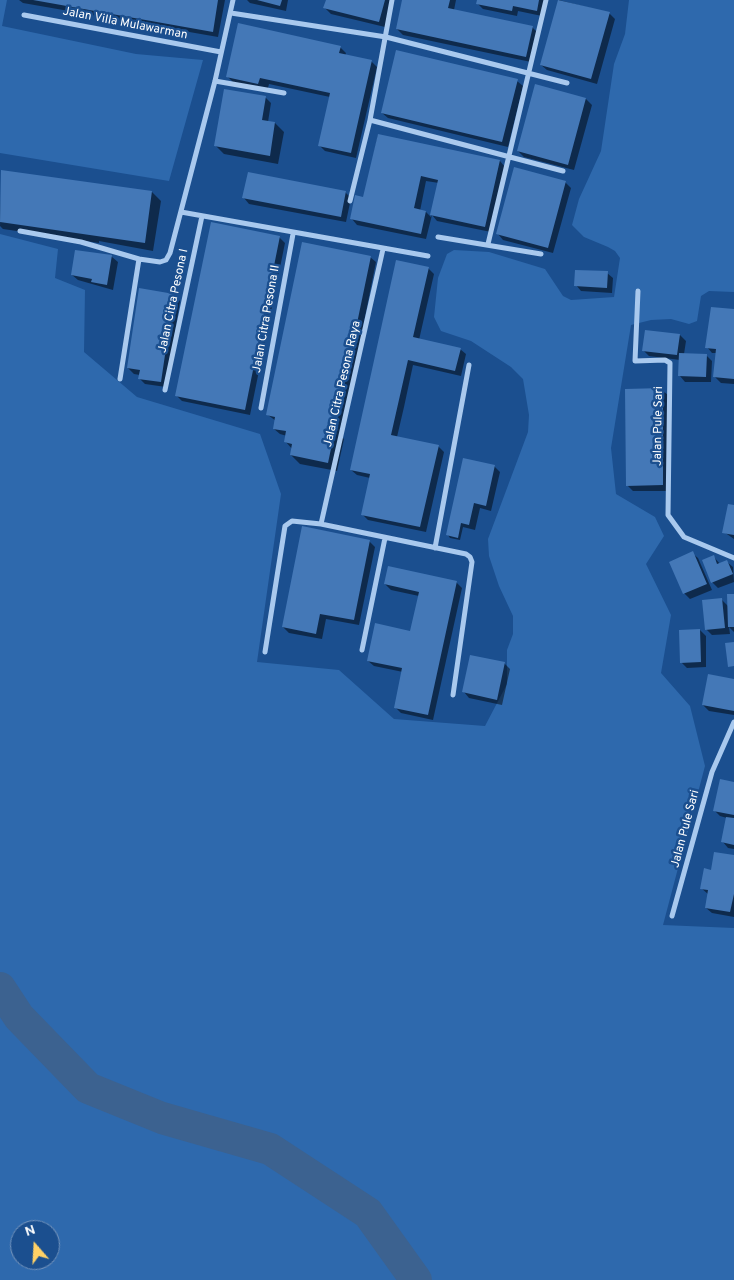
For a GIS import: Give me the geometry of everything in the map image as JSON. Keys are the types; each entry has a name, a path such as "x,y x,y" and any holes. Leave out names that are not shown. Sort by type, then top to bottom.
{"street":[{"path":"20,230 80,242 139,259 160,262 166,260 170,253 215,81 231,13 232,0"},
{"path":"350,201 370,120 392,0"},
{"path":"488,244 527,72 546,0"},
{"path":"231,13 386,37 567,83"},
{"name":"Jalan Villa Mulawarman","path":"24,15 221,52"},
{"path":"215,81 284,93"},
{"path":"370,120 563,171"},
{"path":"181,212 293,234 428,256"},
{"name":"Jalan Citra Pesona I","path":"165,390 202,216"},
{"name":"Jalan Citra Pesona II","path":"261,408 293,234"},
{"path":"438,237 541,254"},
{"name":"Jalan Citra Pesona Raya","path":"321,524 384,249"},
{"path":"120,379 139,259"},
{"name":"Jalan Pule Sari","path":"638,291 634,361 665,360 670,363 668,515 684,537 734,558"},
{"path":"435,548 469,365"},
{"path":"264,652 285,526 292,521 321,524 466,554 472,562 453,695"},
{"path":"362,650 385,538"},
{"name":"Jalan Pule Sari","path":"672,916 712,772 734,722"}],"shaded area":[{"path":"0,0 7,0 2,26 136,54 203,60 169,181 0,153"},
{"path":"629,0 734,0 734,292 709,291 701,296 697,321 689,324 671,319 651,320 631,325 611,448 616,494 655,517 664,536 646,564 671,615 661,673 690,706 705,766 663,925 734,928 734,1280 0,1280 0,234 58,249 55,278 85,290 84,352 137,397 260,434 281,494 257,662 339,670 394,719 485,726 507,684 507,650 513,634 513,616 499,586 489,556 488,539 528,432 529,415 523,379 511,367 471,341 441,331 434,317 438,278 447,254 454,250 489,252 545,269 563,296 571,300 614,297 620,258 615,251 584,237 572,225 579,199 601,151 614,64 625,34"}],"building":[{"path":"33,0 218,0 213,32"},
{"path":"257,0 282,0 280,6"},
{"path":"326,0 385,0 379,22 323,8"},
{"path":"402,0 450,0 448,8 533,26 526,57 396,29"},
{"path":"477,0 539,0 537,11 513,6 512,11 476,4"},
{"path":"558,0 610,12 591,79 540,65"},
{"path":"238,23 341,46 339,53 372,60 351,153 318,146 330,93 260,78 258,84 226,77"},
{"path":"396,50 518,79 502,142 381,113"},
{"path":"535,84 586,98 568,165 517,151"},
{"path":"224,89 266,96 262,120 275,122 270,156 214,146"},
{"path":"378,134 500,160 485,227 430,215 438,180 421,176 414,208 426,211 421,234 350,219 355,195 363,197"},
{"path":"514,167 566,181 548,248 496,234"},
{"path":"1,170 152,191 145,243 0,222"},
{"path":"248,172 346,191 341,217 242,198"},
{"path":"211,222 280,236 245,410 175,396"},
{"path":"302,242 371,256 328,463 290,455 292,444 284,442 286,431 273,429 275,417 266,415"},
{"path":"75,250 112,255 107,285 91,282 92,279 71,275"},
{"path":"396,260 429,267 413,337 461,348 455,371 408,360 391,435 439,445 420,527 361,515 370,474 350,470"},
{"path":"575,270 608,271 607,288 574,286"},
{"path":"139,288 174,294 161,382 138,379 140,370 127,368"},
{"path":"711,307 734,309 734,379 713,377 716,349 705,348"},
{"path":"645,330 680,334 677,355 642,351"},
{"path":"679,353 707,354 706,377 678,376"},
{"path":"663,388 663,485 626,486 625,389"},
{"path":"463,458 495,465 486,506 474,503 469,525 461,523 458,538 446,535"},
{"path":"728,504 734,505 734,535 722,533"},
{"path":"302,526 370,540 354,620 320,614 316,634 282,627"},
{"path":"693,551 707,584 683,594 669,562"},
{"path":"714,555 717,564 727,560 733,574 711,583 702,560"},
{"path":"388,566 457,581 428,715 394,708 402,668 367,661 375,623 410,631 419,592 384,584"},
{"path":"727,594 734,594 734,627 728,627"},
{"path":"722,598 725,628 705,630 702,600"},
{"path":"700,629 701,662 680,663 679,630"},
{"path":"734,642 734,666 728,667 725,643"},
{"path":"470,655 505,662 497,700 462,692"},
{"path":"708,674 734,679 734,711 702,705"},
{"path":"720,779 734,782 734,815 713,811"},
{"path":"726,817 734,818 734,845 721,842"},
{"path":"714,852 734,855 734,894 730,912 705,908 708,890 700,889 704,868 711,870"}],"waterway":[{"path":"0,988 19,1017 88,1088 162,1118 270,1149 368,1213 416,1280"}]}
